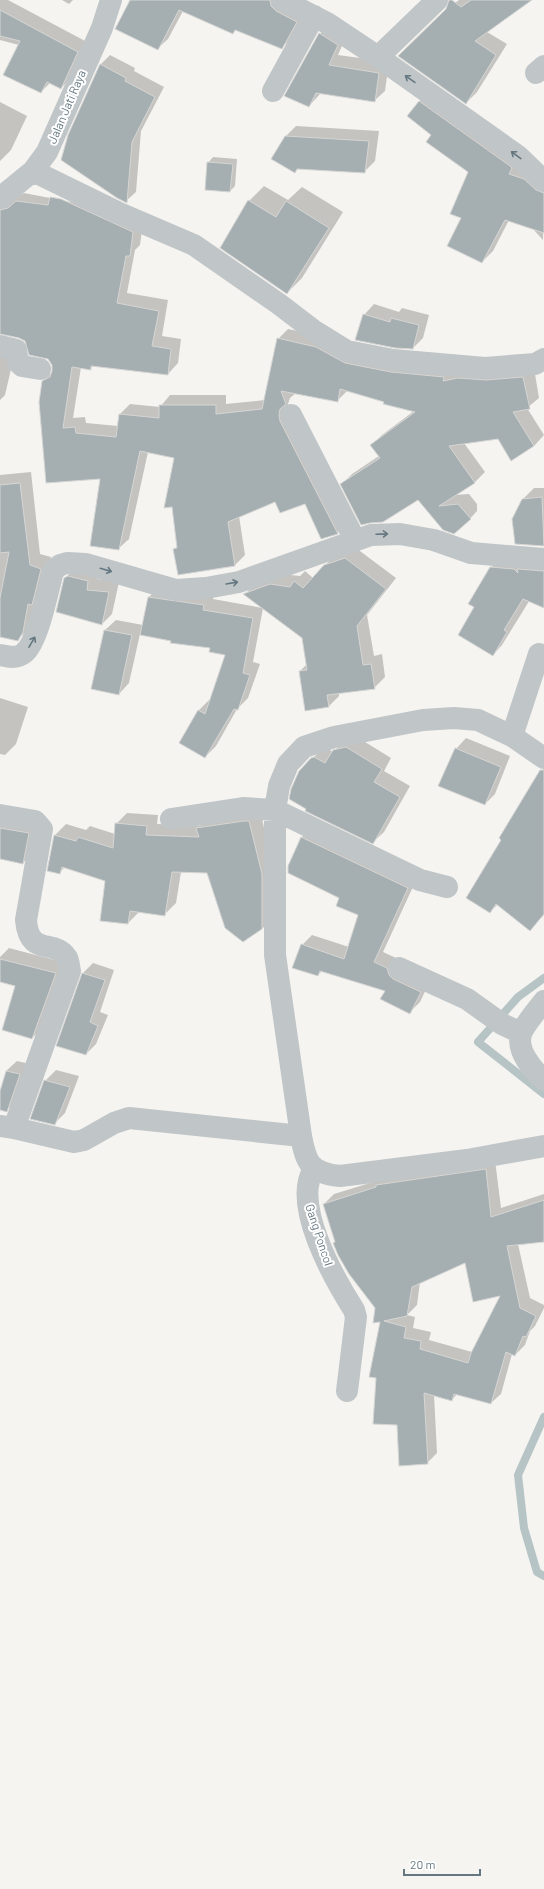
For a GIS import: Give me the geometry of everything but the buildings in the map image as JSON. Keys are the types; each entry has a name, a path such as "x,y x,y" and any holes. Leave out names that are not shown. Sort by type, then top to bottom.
{"street":[{"name":"Jalan Jati Raya","path":"0,198 33,171 47,152 102,28 111,0"},
{"path":"282,0 327,23 378,57 541,173"},
{"path":"378,57 432,1"},
{"path":"273,91 314,16"},
{"path":"33,171 117,212 194,245 279,304 313,330 347,350 393,360 485,368 535,364 544,359"},
{"path":"0,346 16,350 18,362 22,366 40,368"},
{"path":"291,415 355,540"},
{"path":"0,655 12,658 24,654 34,640 53,571 60,565 86,564 176,590 206,588 239,582 372,535 400,534 434,540 471,553 544,559"},
{"path":"512,736 539,654"},
{"path":"544,758 512,736 478,720 454,718 423,720 334,737 304,747 288,764 279,786 275,810 274,955 301,1136 305,1156 314,1169 330,1175 340,1176 467,1160 544,1146"},
{"path":"172,819 243,808 275,810 420,880 447,887"},
{"path":"0,815 35,822 42,829 26,920 27,933 35,943 56,949 67,958 70,971 7,1127 74,1142 84,1140 109,1126 129,1118 301,1136"},
{"path":"399,968 467,999 512,1029 520,1042 527,1062 544,1080"},
{"path":"512,1029 544,1000"},
{"name":"Gang Poncol","path":"314,1169 311,1174 308,1188 308,1199 312,1220 322,1253 332,1276 354,1310 356,1317 347,1391"}],"waterway":[{"path":"544,978 518,997 478,1042 544,1094"},
{"path":"544,1417 518,1475 524,1528 537,1572 544,1576"}]}
